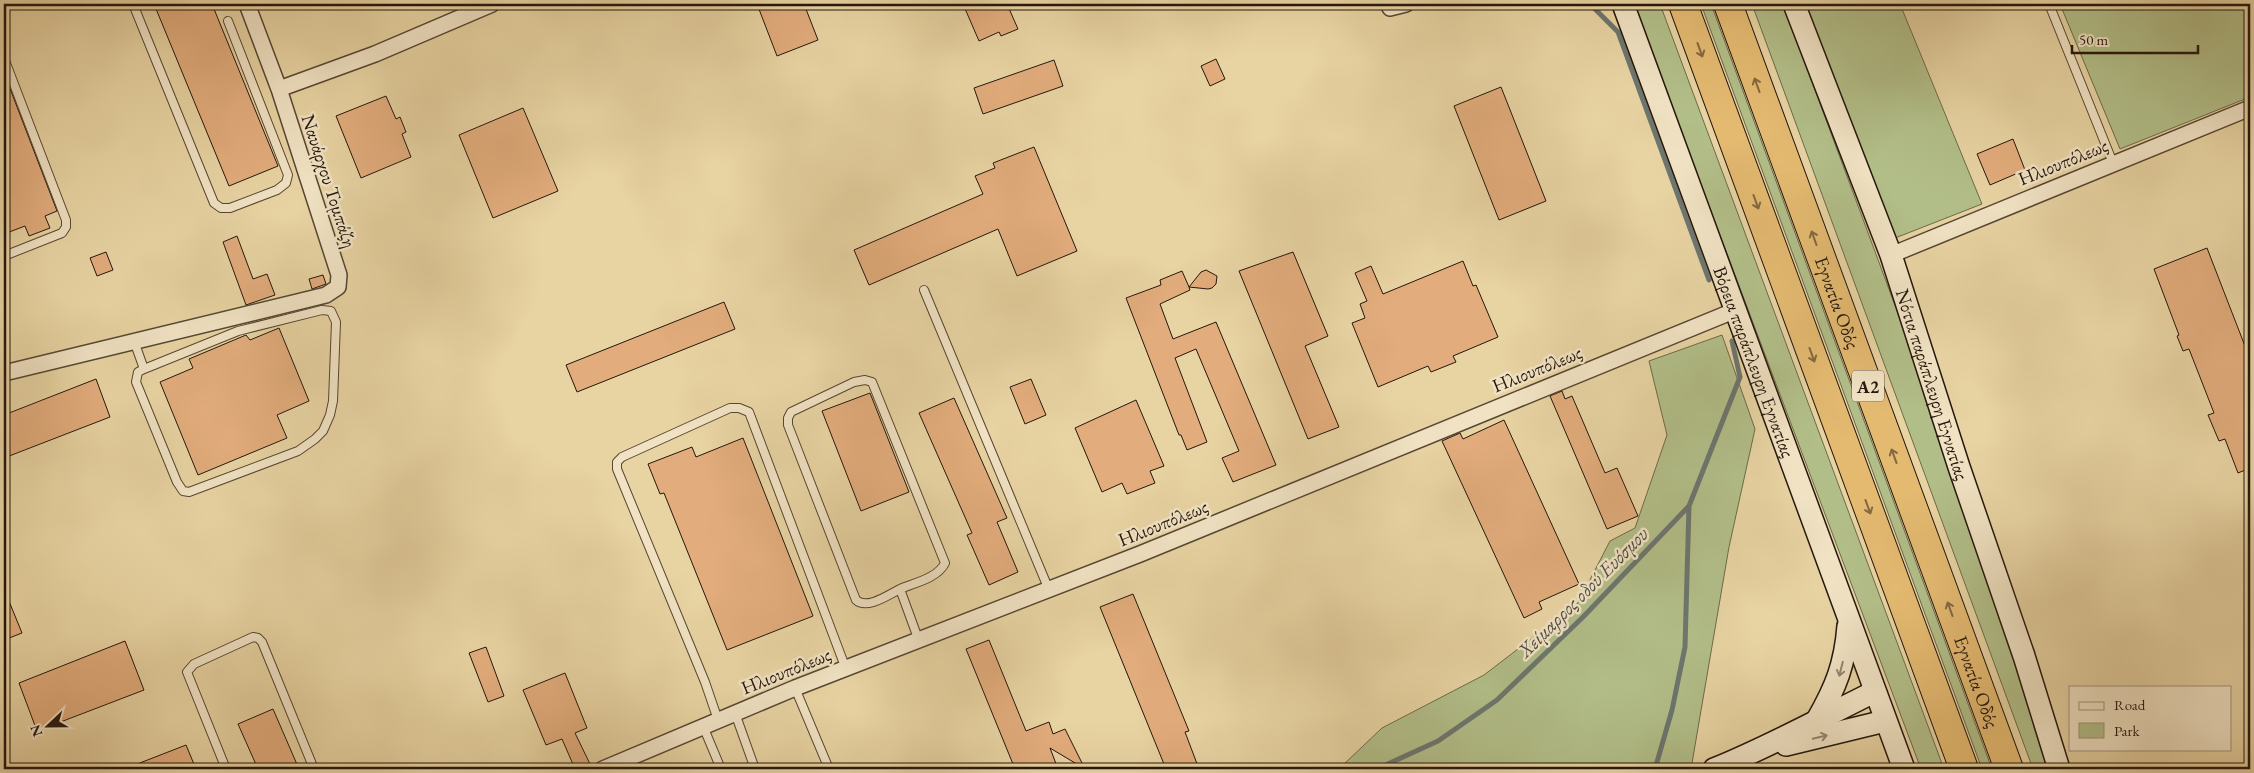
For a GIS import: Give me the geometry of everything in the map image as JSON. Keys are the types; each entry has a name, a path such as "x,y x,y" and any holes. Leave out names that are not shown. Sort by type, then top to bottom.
{"highway":[{"name":"Α2","path":"1683,4 1964,769"},
{"name":"Εγνατία Οδός","path":"1728,4 2009,769"}],"street":[{"name":"Ναυάρχου Τομπάζη","path":"134,341 326,295 338,286 339,275 279,89 247,4"},
{"path":"279,89 375,54 492,4"},
{"path":"1390,8 1406,4"},
{"name":"Βόρεια παράπλευρη Εγνατίας","path":"1622,4 1736,310 1874,692 1904,769"},
{"name":"Νότια παράπλευρη Εγνατίας","path":"1794,4 1891,255 1959,467 2024,656 2059,769"},
{"name":"Ηλιουπόλεως","path":"1891,255 2250,108"},
{"name":"Ηλιουπόλεως","path":"603,769 795,688 1049,590 1736,310"},
{"path":"4,373 134,341"},
{"path":"1817,720 1830,698 1842,670 1848,621"},
{"path":"1714,769 1756,752 1874,692"},
{"path":"1756,752 1886,721"}],"lane":[{"path":"133,4 214,203 222,208 230,208 277,190 286,183 288,175 228,21"},
{"path":"2049,4 2113,163"},
{"path":"4,58 66,220 66,227 62,233 4,256"},
{"path":"924,290 1049,590"},
{"path":"322,310 331,311 336,322 333,400 330,415 323,430 315,439 298,451 189,492 184,491 177,482 136,382 138,372 144,369 238,330 322,310"},
{"path":"134,341 144,369"},
{"path":"865,380 872,382 945,563 942,569 935,574 900,589 866,604 860,604 856,600 788,424 791,412 854,382 865,380"},
{"path":"718,720 705,682 617,469 617,462 622,457 730,408 739,408 749,412 846,669"},
{"path":"900,589 919,641"},
{"path":"226,769 187,672 194,664 253,637 258,638 262,642 314,769"},
{"path":"795,688 829,769"},
{"path":"735,713 756,769"},
{"path":"703,726 721,769"}],"path":[{"path":"789,769 799,766 806,769"}],"green space":[{"path":"1633,4 1660,4 1944,769 1921,769"},
{"path":"1701,4 1711,4 1992,769 1982,769"},
{"path":"1752,4 1783,4 1961,483 2057,769 2033,769"},
{"path":"1803,4 1900,4 1982,204 1890,240"},
{"path":"2060,4 2250,4 2250,97 2120,149"},
{"path":"1722,335 1755,429 1729,547 1691,769 1346,769 1344,764 1382,728 1484,675 1578,603 1610,541 1635,528 1667,435 1649,361"}],"building":[{"path":"154,4 212,4 278,166 229,186"},
{"path":"757,4 804,4 818,40 777,56"},
{"path":"963,4 1007,4 1018,29 1001,36 999,32 979,41"},
{"path":"1216,59 1225,79 1210,86 1201,66"},
{"path":"1054,60 1063,86 983,114 974,88"},
{"path":"4,73 57,211 45,216 50,228 29,236 25,226 4,234"},
{"path":"1501,87 1546,201 1499,220 1454,106"},
{"path":"386,96 396,119 400,117 406,132 402,134 411,157 361,178 336,116"},
{"path":"523,108 558,191 493,218 459,135"},
{"path":"2013,139 2025,170 1990,185 1977,154"},
{"path":"1034,147 1077,251 1017,276 998,229 869,285 854,250 983,194 975,176 995,168 993,163"},
{"path":"237,236 253,279 267,274 275,295 246,305 223,242"},
{"path":"2207,248 2250,359 2250,468 2238,473 2225,439 2219,441 2208,415 2214,413 2189,349 2183,351 2177,336 2179,335 2154,269"},
{"path":"106,252 113,270 97,276 90,258"},
{"path":"1293,252 1328,336 1305,346 1339,427 1308,439 1239,271"},
{"path":"1463,261 1473,286 1476,285 1498,337 1453,356 1456,362 1431,372 1428,366 1378,387 1352,323 1365,318 1360,304 1367,301 1355,273 1371,266 1383,294"},
{"path":"1206,270 1217,276 1216,284 1212,288 1189,287 1201,272"},
{"path":"1182,271 1190,290 1160,304 1173,339 1216,322 1276,465 1233,482 1222,458 1239,451 1196,349 1175,358 1207,442 1187,450 1181,435 1179,435 1126,298 1161,285 1160,280"},
{"path":"323,275 326,284 312,289 309,279"},
{"path":"724,302 735,329 577,392 566,365"},
{"path":"279,328 309,401 277,415 287,438 198,475 160,382 193,368 189,359 246,335 250,340"},
{"path":"96,379 110,417 4,458 4,415"},
{"path":"1031,379 1046,415 1025,424 1010,387"},
{"path":"1562,391 1565,399 1572,396 1605,473 1617,468 1638,516 1607,529 1550,396"},
{"path":"870,393 909,492 861,511 822,411"},
{"path":"954,398 1007,518 997,522 1018,572 989,585 967,535 972,533 919,413"},
{"path":"1136,400 1164,466 1150,471 1155,483 1127,494 1122,483 1102,492 1075,428"},
{"path":"1504,420 1579,584 1539,602 1542,609 1524,618 1442,441 1460,433 1463,439"},
{"path":"743,438 813,616 727,650 664,493 660,494 648,464 692,447 696,457"},
{"path":"4,589 22,633 4,640"},
{"path":"1133,594 1189,731 1185,732 1199,769 1166,769 1100,607"},
{"path":"989,640 1026,731 1049,722 1053,734 1065,729 1085,769 1050,748 1058,769 1015,769 966,649"},
{"path":"125,641 144,690 37,731 19,683"},
{"path":"486,647 504,696 488,702 469,653"},
{"path":"565,673 587,728 575,733 590,764 579,769 575,769 562,739 546,745 523,690"},
{"path":"273,709 299,769 258,769 238,724"},
{"path":"186,745 196,769 127,769 127,768"}],"waterway":[{"path":"1590,4 1618,32 1709,280"},
{"name":"Χείμαρρος οδού Ευόσμου","path":"1379,768 1438,741 1497,700 1584,616 1689,506 1740,377 1732,341"},
{"path":"1655,769 1672,710 1685,647 1689,506"}]}
